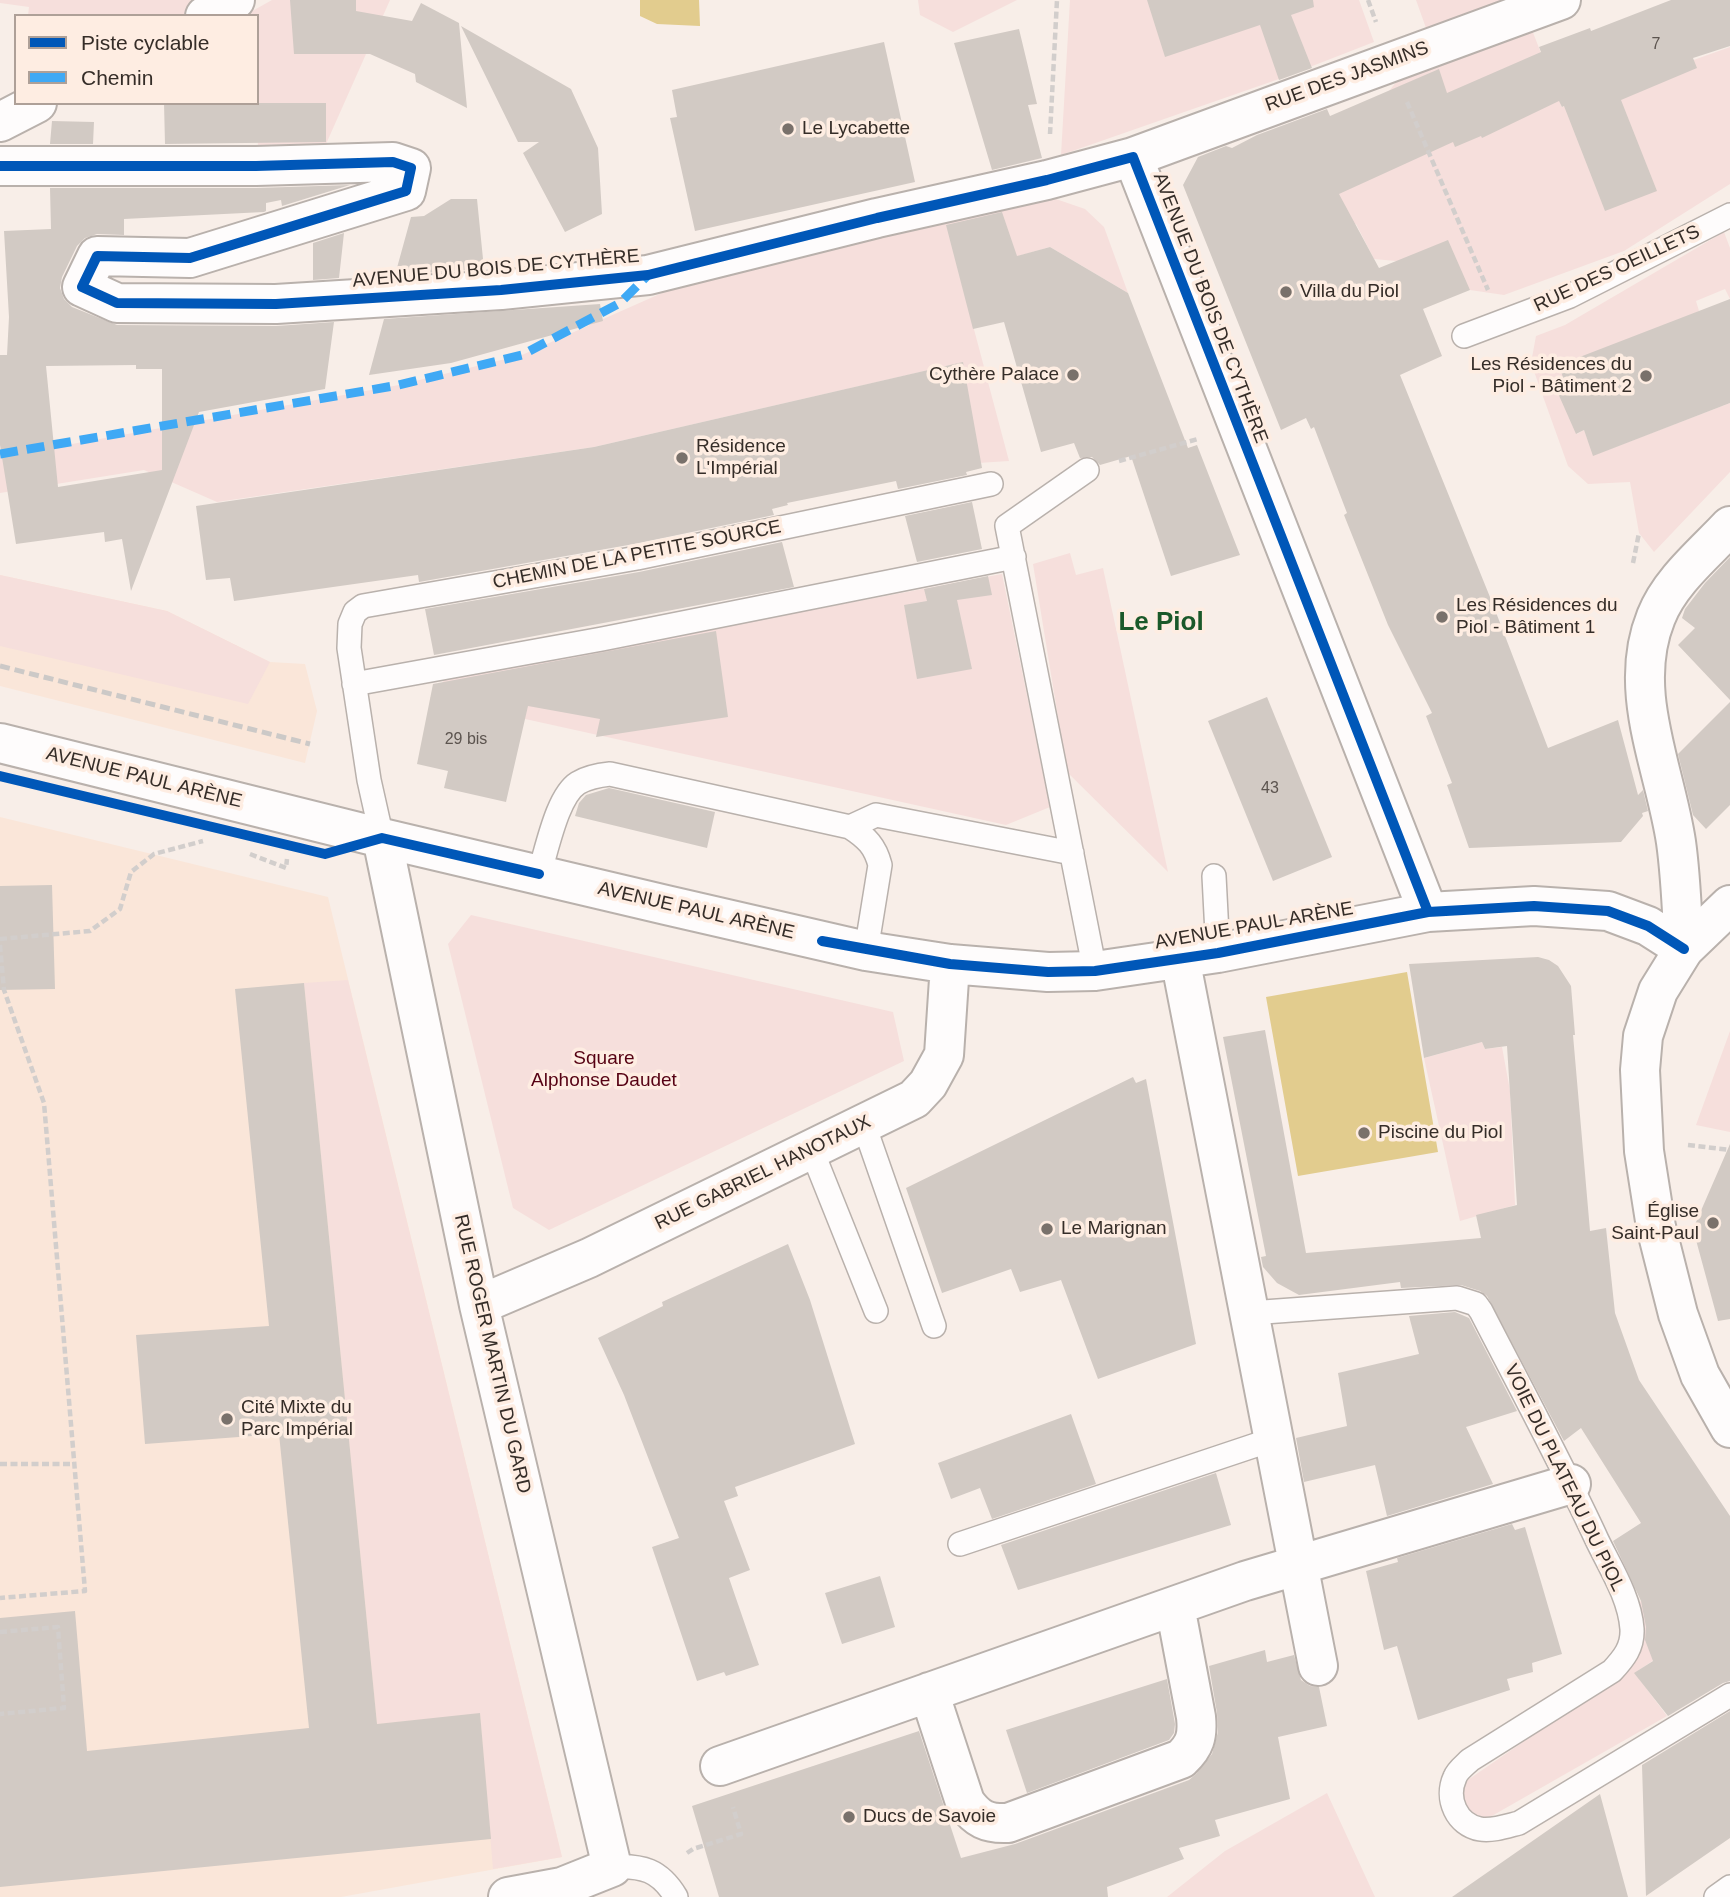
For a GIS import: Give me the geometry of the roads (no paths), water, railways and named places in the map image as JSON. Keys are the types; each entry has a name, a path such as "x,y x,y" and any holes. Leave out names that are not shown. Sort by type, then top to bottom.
{"street":[{"path":"209,14 236,0"},
{"name":"RUE DES JASMINS","path":"1133,157 1561,0"},
{"path":"0,122 33,105"},
{"name":"AVENUE DU BOIS DE CYTHÈRE","path":"0,166 256,166 393,162 411,168 406,191 190,258 97,256 82,287 117,303 276,304 501,290 648,275 1133,157 1428,912"},
{"path":"1684,949 1676,842 1647,716 1647,643 1657,614 1673,587 1730,526"},
{"name":"AVENUE PAUL ARÈNE","path":"0,743 382,838 866,950 950,964 1002,970 1095,971 1218,953 1428,912 1534,906 1608,911 1648,926 1684,949"},
{"name":"RUE ROGER MARTIN DU GARD","path":"382,838 479,1305 612,1867"},
{"path":"1730,905 1684,949 1658,991 1643,1036 1640,1070 1644,1152 1656,1227 1678,1314 1700,1375 1730,1428"},
{"path":"1180,958 1318,1666"},
{"name":"RUE GABRIEL HANOTAUX","path":"479,1305 589,1258 914,1099 928,1084 944,1055 950,964"},
{"path":"720,1766 1245,1581 1571,1484"},
{"path":"929,1692 964,1802 976,1816 991,1824 1008,1823 1181,1759 1193,1748 1198,1732 1175,1606"},
{"path":"508,1897 562,1887 612,1867"}],"lane":[{"name":"RUE DES OEILLETS","path":"1464,336 1570,296 1730,215"},
{"path":"1087,470 1007,526 1095,971"},
{"name":"CHEMIN DE LA PETITE SOURCE","path":"382,838 369,780 349,648 350,624 355,612 363,606 637,558 991,484"},
{"path":"354,684 616,637 1014,557"},
{"path":"539,874 563,802 577,783 610,774 850,827 868,839 877,853 880,865 866,950"},
{"path":"850,827 876,815 1072,853"},
{"path":"1214,876 1218,953"},
{"path":"864,1125 934,1326"},
{"path":"812,1151 876,1311"},
{"name":"VOIE DU PLATEAU DU PIOL","path":"1250,1313 1457,1298 1476,1304 1571,1484 1622,1592 1632,1627 1632,1642 1625,1658 1612,1671 1469,1760 1455,1777 1451,1797 1455,1812 1466,1825 1482,1830 1519,1823 1730,1695"},
{"path":"960,1544 1274,1439"},
{"path":"612,1867 635,1866 656,1874 676,1897"},
{"path":"1716,1897 1730,1887"}],"railway":[{"path":"0,666 310,744"}],"place":[{"name":"Le Lycabette","path":"788,129"},
{"name":"Villa du Piol","path":"1286,292"},
{"name":"Cythère Palace","path":"1073,375"},
{"name":"Les Résidences du Piol - Bâtiment 2","path":"1646,376"},
{"name":"Résidence L'Impérial","path":"682,458"},
{"name":"Les Résidences du Piol - Bâtiment 1","path":"1442,617"},
{"name":"Piscine du Piol","path":"1364,1133"},
{"name":"Église Saint-Paul","path":"1713,1223"},
{"name":"Le Marignan","path":"1047,1229"},
{"name":"Cité Mixte du Parc Impérial","path":"227,1419"},
{"name":"Ducs de Savoie","path":"849,1817"}],"district":[{"name":"Le Piol","path":"1161,623"}],"park label":[{"name":"Square Alphonse Daudet","path":"604,1070"}]}
